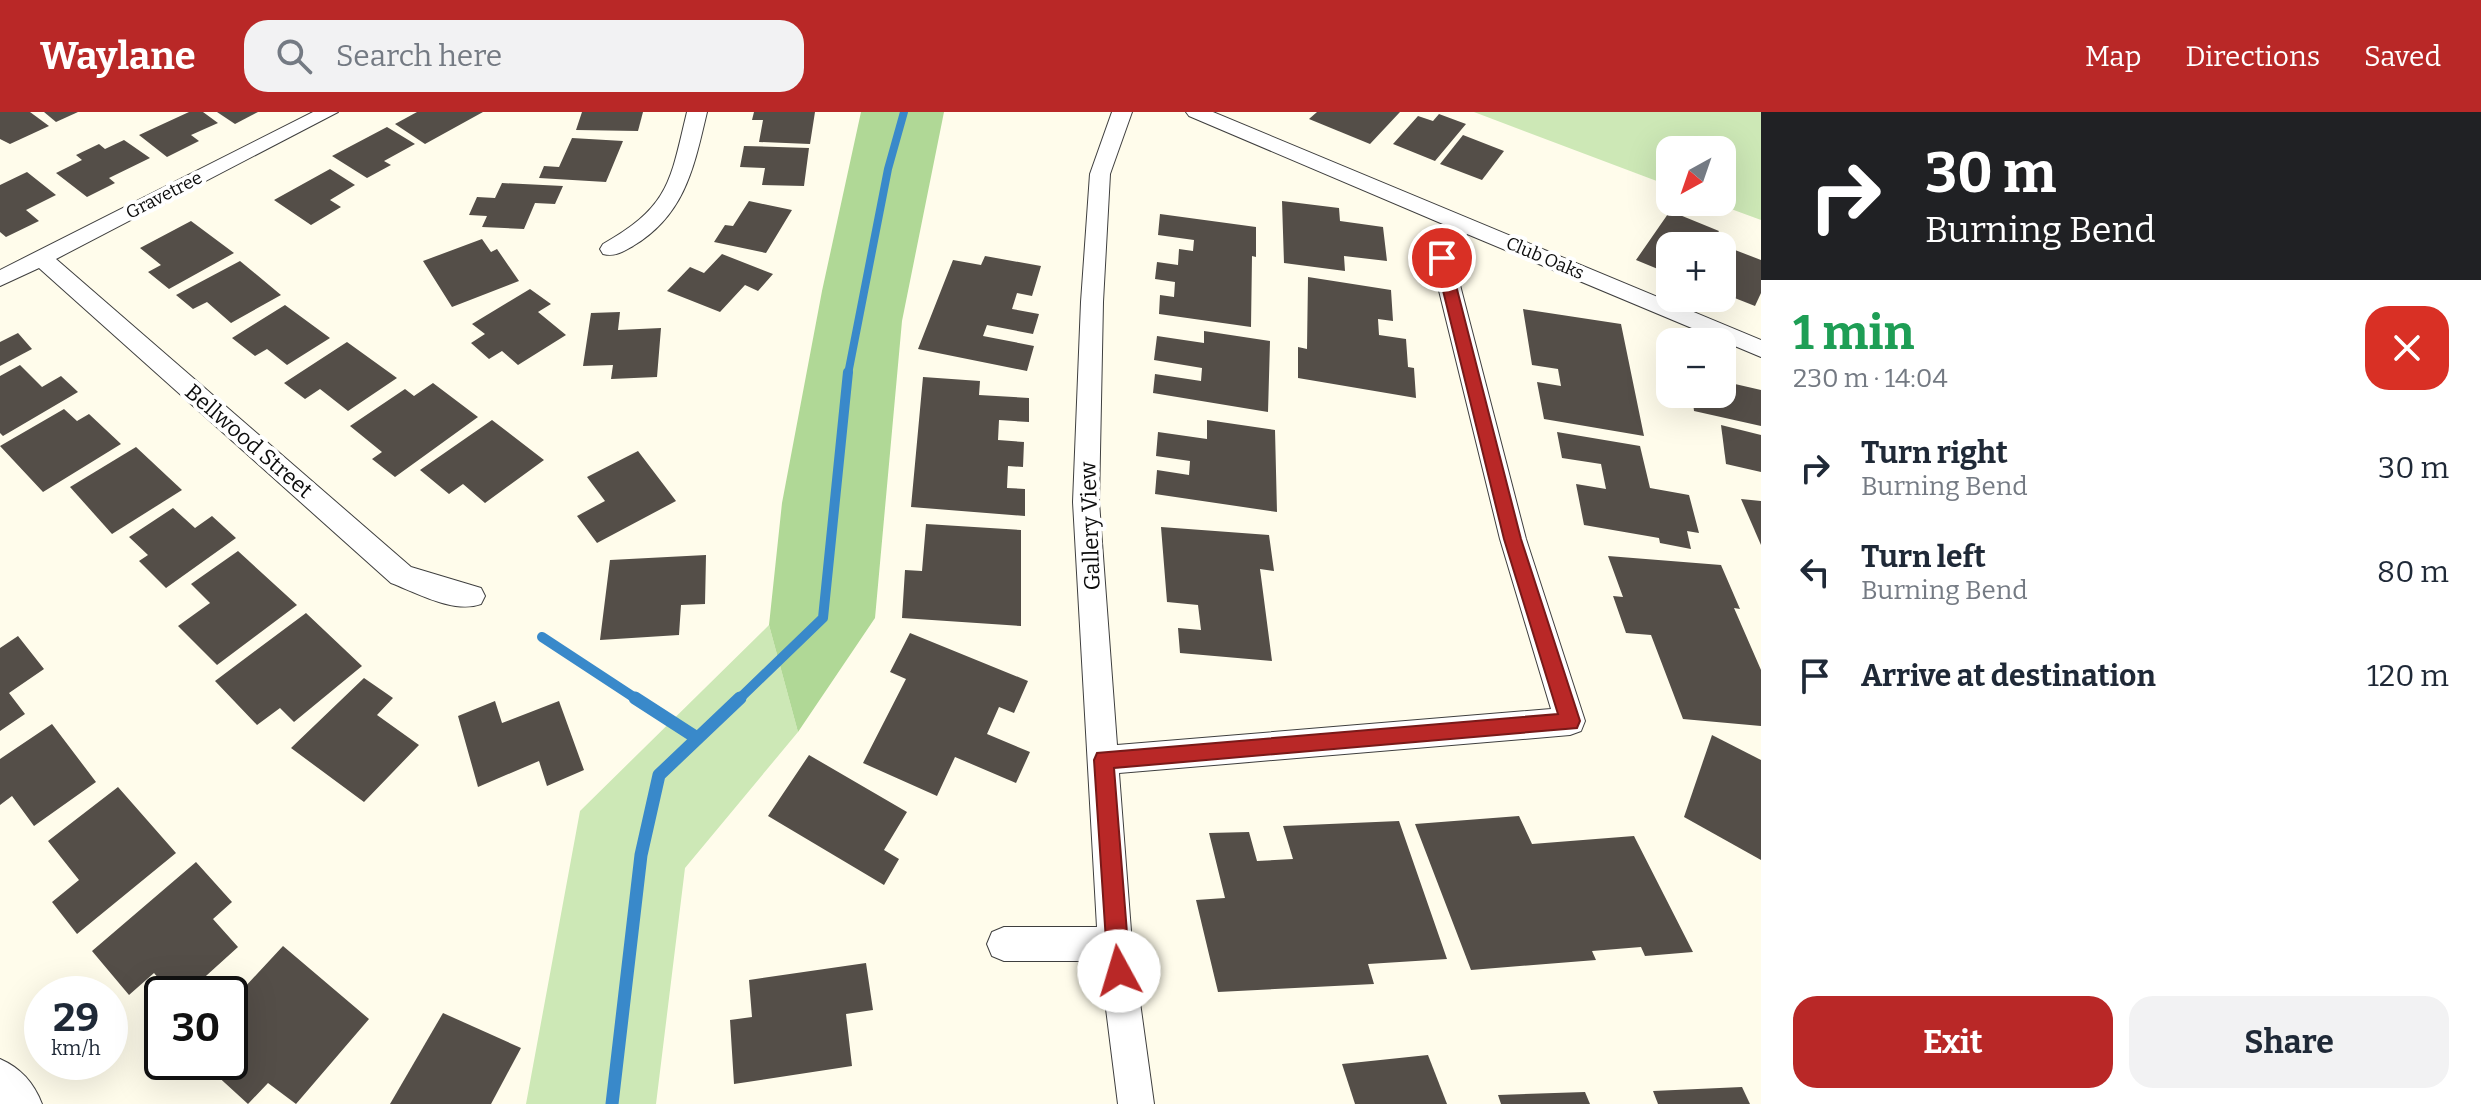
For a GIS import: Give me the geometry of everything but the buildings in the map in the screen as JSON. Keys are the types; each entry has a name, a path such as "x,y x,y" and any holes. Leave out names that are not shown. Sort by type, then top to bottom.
{"street":[{"name":"Gravetree","path":"0,279 328,112"},
{"path":"611,249 656,220 672,202 697,112"},
{"name":"Gallery View","path":"1122,112 1100,174 1086,502 1115,944 1136,1104"},
{"name":"Club Oaks","path":"1196,112 1761,349"},
{"path":"1104,760 1570,721 1513,539 1442,258 1463,224"},
{"name":"Bellwood Street","path":"41,258 401,575 438,589 471,596"},
{"path":"1004,944 1115,944"},
{"path":"0,1081 20,1104"}],"green space":[{"path":"861,112 944,112 902,321 875,618 798,732 769,625 782,503 822,291"},
{"path":"1474,112 1761,112 1761,220 1736,211 1736,136 1656,136 1656,181"},
{"path":"769,625 798,732 685,868 656,1104 526,1104 580,811"}],"waterway":[{"path":"848,374 888,169 904,112"},
{"path":"738,700 823,618 848,372"},
{"path":"542,637 638,700"},
{"path":"635,698 697,738"},
{"path":"612,1104 641,855 659,775 740,698"}],"route":[{"path":"1119,971 1104,760 1570,721 1513,539 1442,258"}]}
